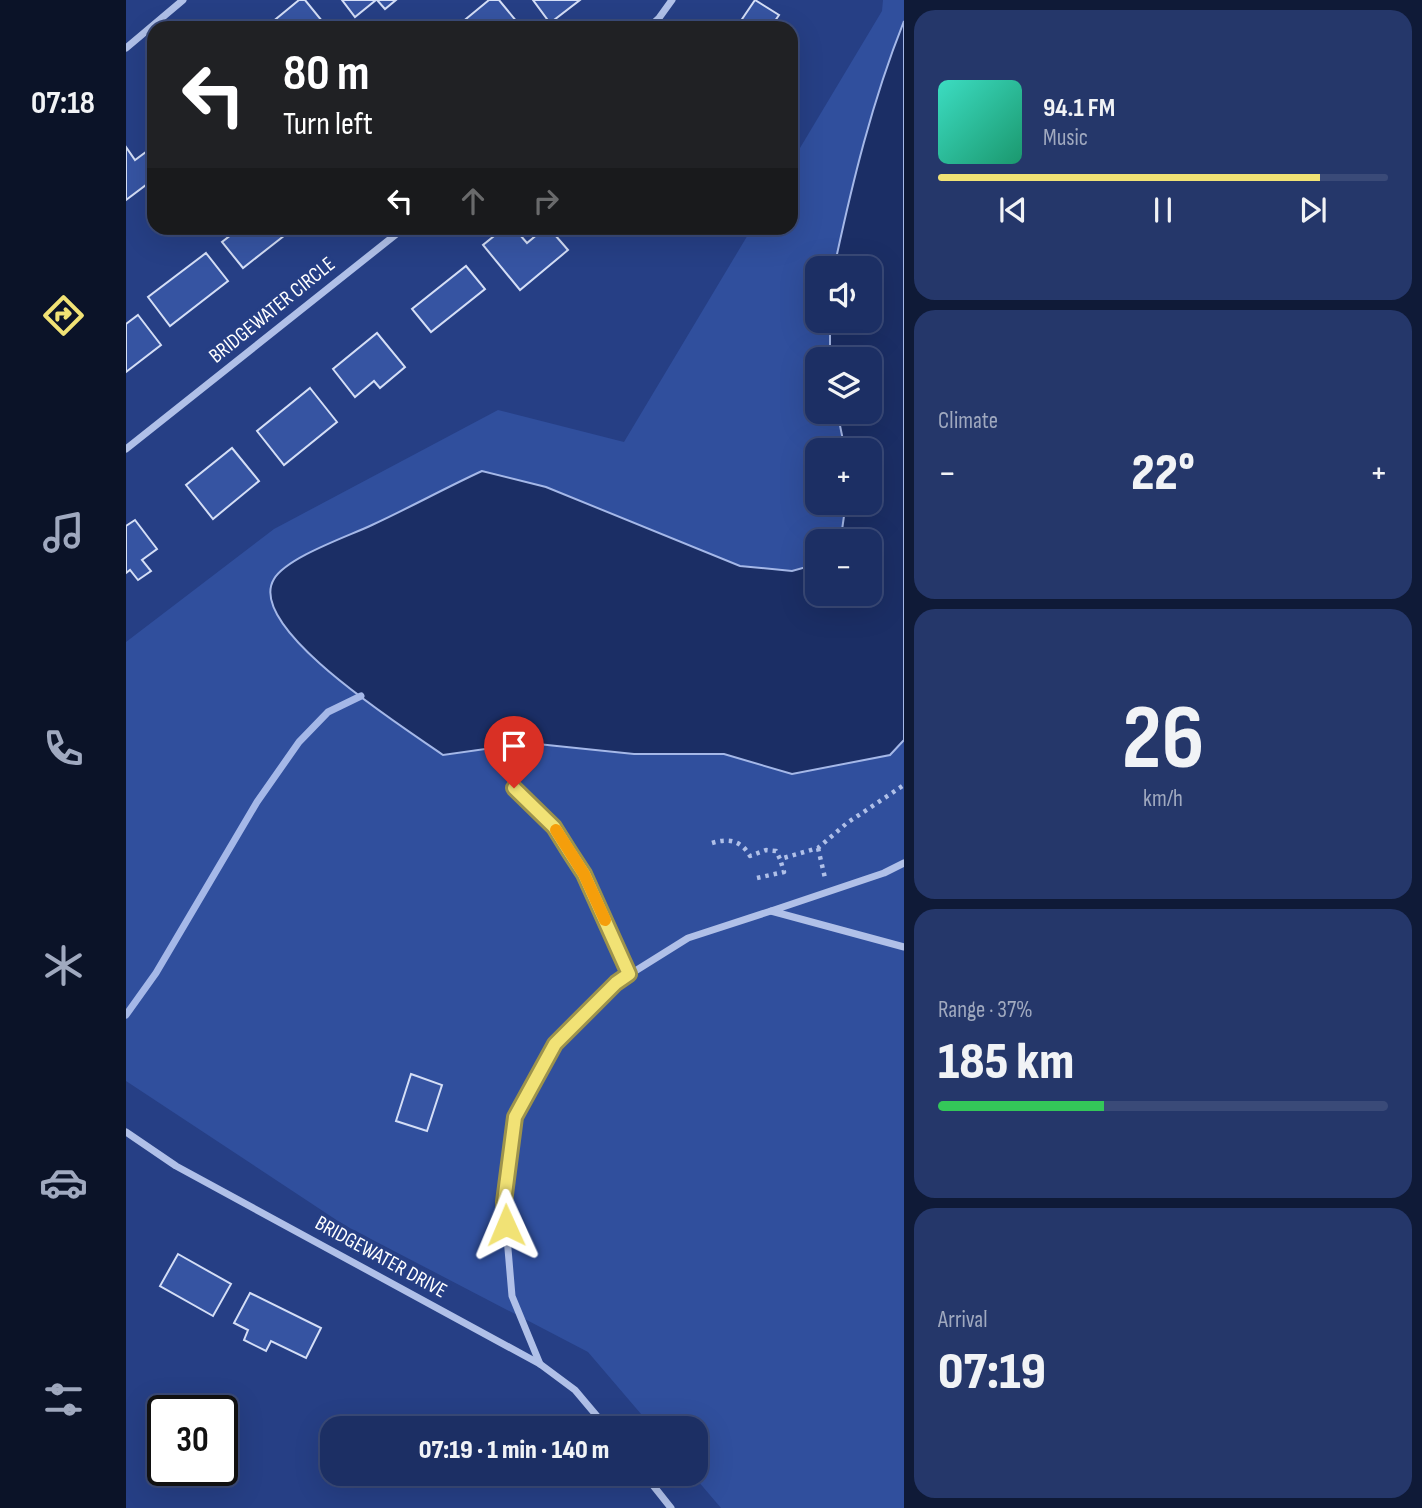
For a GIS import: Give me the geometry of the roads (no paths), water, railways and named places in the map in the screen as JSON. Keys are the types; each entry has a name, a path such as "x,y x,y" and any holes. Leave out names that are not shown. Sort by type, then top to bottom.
{"street":[{"path":"158,21 183,0"},
{"path":"656,21 671,0"},
{"path":"126,48 147,30"},
{"name":"BRIDGEWATER CIRCLE","path":"126,449 395,235"},
{"path":"540,1364 512,1296 504,1202 515,1117 555,1044 616,983 688,938 884,873 904,863"},
{"path":"771,911 904,947"},
{"name":"BRIDGEWATER DRIVE","path":"126,1132 176,1166 540,1364 575,1390 597,1416"},
{"path":"654,1486 671,1508"}],"lane":[{"path":"514,788 554,827 584,874 629,974"}],"waterway":[{"path":"126,1015 156,973 257,802 299,742 328,712 361,696"}]}
